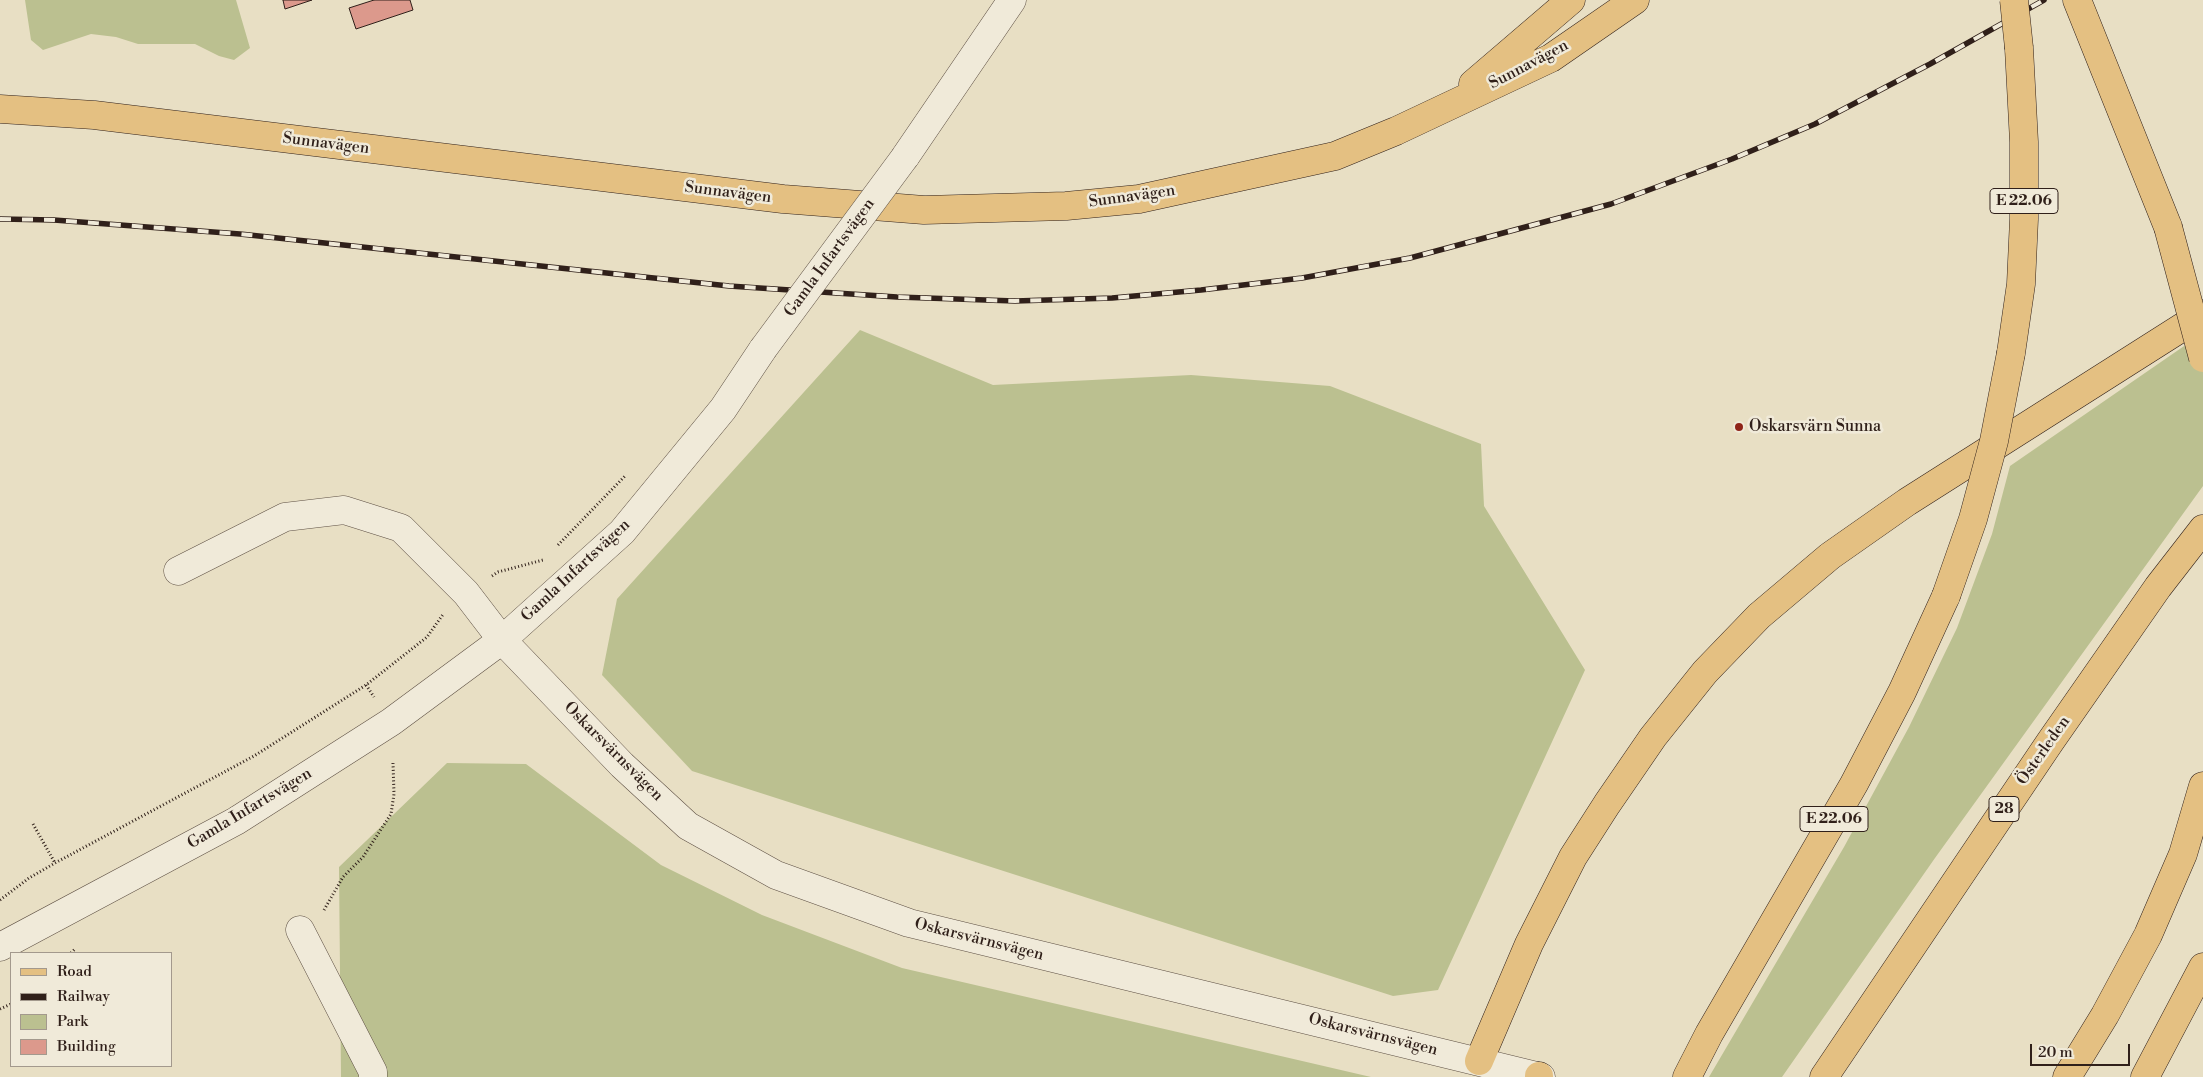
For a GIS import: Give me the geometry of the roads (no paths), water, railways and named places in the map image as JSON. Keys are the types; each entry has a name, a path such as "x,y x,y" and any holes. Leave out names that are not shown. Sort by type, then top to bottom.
{"main road":[{"name":"Sunnavägen","path":"1445,108 1571,0"},
{"name":"Sunnavägen","path":"0,109 104,116 783,199 924,210 1066,206 1139,199 1335,156 1396,131 1551,58 1635,0"},
{"name":"E 22.06","path":"1687,1077 1709,1034 1854,784 1902,692 1946,596 1973,518 1994,441 2011,353 2021,284 2024,219 2024,142 2014,0"},
{"path":"2079,5 2168,227 2190,302 2203,358"},
{"path":"1479,1061 1528,944 1573,857 1654,737 1705,672 1759,616 1830,556 1907,502 2203,314"},
{"name":"Österleden","path":"1824,1077 2050,742 2158,587 2203,529"},
{"path":"2067,1077 2105,1015 2148,935 2183,854 2203,786"},
{"path":"2145,1077 2203,967"}],"street":[{"name":"Gamla Infartsvägen","path":"0,947 236,821 391,722 502,640 622,532 723,409 763,349 904,158 1012,0"},
{"name":"Oskarsvärnsvägen","path":"178,571 285,517 344,510 401,528 466,594 502,640 622,765 688,826 776,875 909,923 1540,1077"},
{"path":"306,941 374,1072 373,1077"}],"railway":[{"path":"0,219 54,220 240,234 729,286 897,297 1015,301 1112,298 1201,290 1302,278 1410,258 1611,204 1732,159 1815,124 1930,64 2044,0"}],"place":[{"name":"Oskarsvärn Sunna","path":"1739,427"}]}
